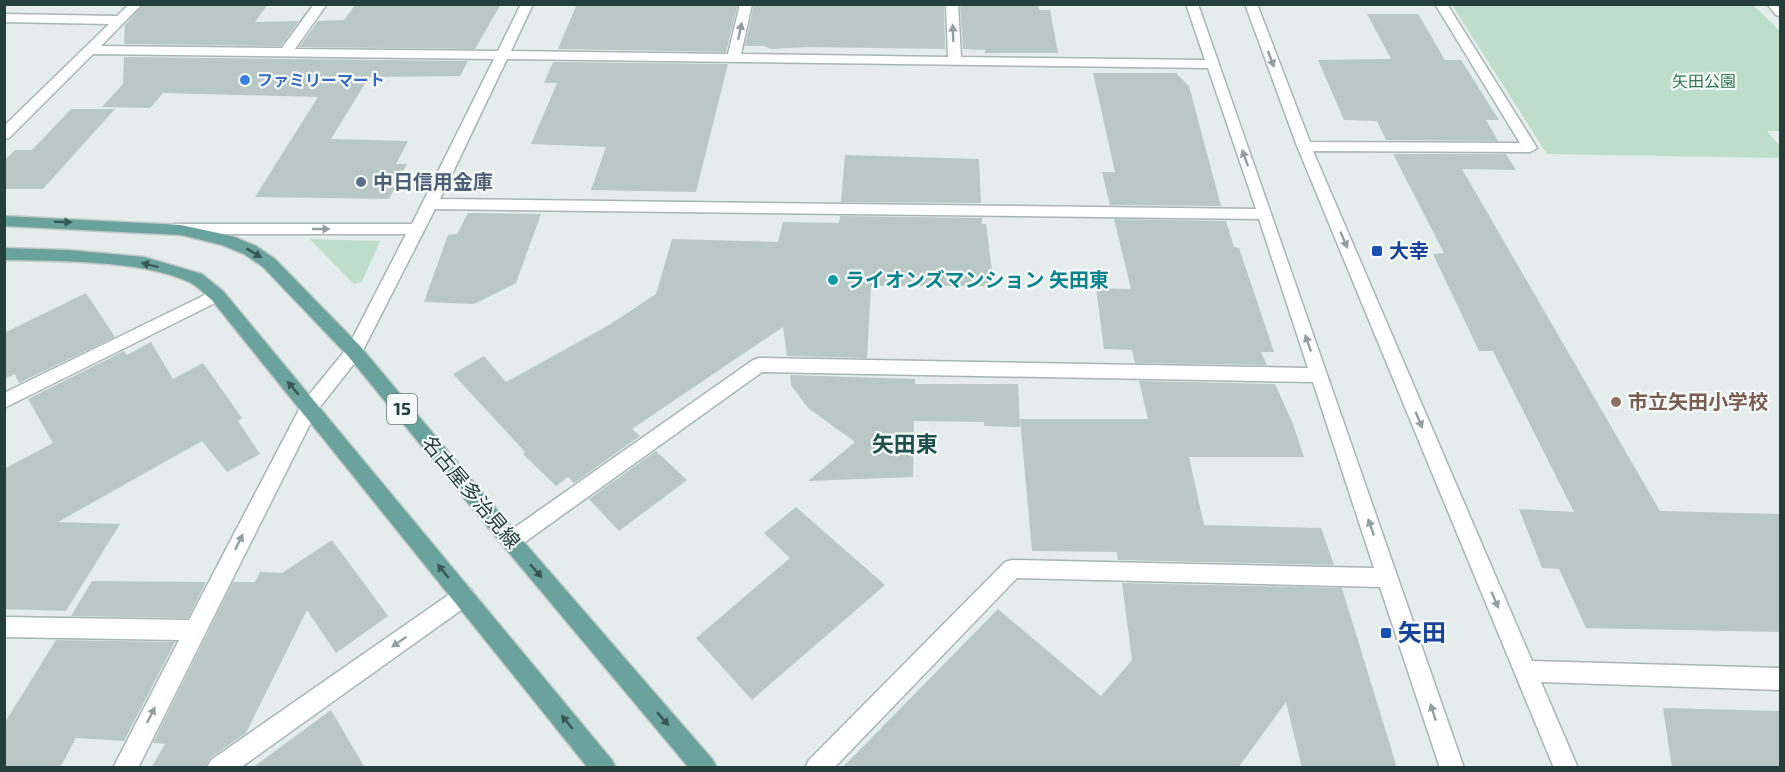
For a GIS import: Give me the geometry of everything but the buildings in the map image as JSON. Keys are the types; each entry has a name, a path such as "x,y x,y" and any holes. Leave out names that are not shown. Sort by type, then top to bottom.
{"main road":[{"name":"名古屋多治見線","path":"4,221 180,230 226,240 250,250 269,263 354,351 511,541 705,768"},
{"path":"4,254 68,256 144,263 196,278 217,295 604,768"}],"street":[{"path":"4,135 136,4"},
{"path":"285,53 321,4"},
{"path":"125,768 309,407 354,351 430,204 527,4"},
{"path":"734,58 746,4"},
{"path":"952,4 955,61"},
{"path":"1192,4 1452,768"},
{"path":"1251,4 1304,146 1566,768"},
{"path":"1304,146 1530,148 1441,4"},
{"path":"1773,4 1780,12"},
{"path":"4,18 121,20"},
{"path":"91,50 1211,64"},
{"path":"430,204 1265,214"},
{"path":"158,229 416,229"},
{"path":"4,400 217,295"},
{"path":"511,541 759,365 1319,375"},
{"path":"817,768 1012,569 1389,578"},
{"path":"219,768 464,596"},
{"path":"4,627 194,630"},
{"path":"1524,670 1780,679"}],"green space":[{"name":"矢田公園","path":"1452,5 1753,5 1780,31 1780,131 1767,131 1780,146 1780,158 1547,154"},
{"path":"310,239 380,241 362,282 354,284"}],"place":[{"name":"ファミリーマート","path":"245,80"},
{"name":"中日信用金庫","path":"361,182"},
{"name":"大幸","path":"1377,251"},
{"name":"ライオンズマンション 矢田東","path":"833,280"},
{"name":"市立矢田小学校","path":"1616,402"},
{"name":"矢田","path":"1386,633"}],"district":[{"name":"矢田東","path":"905,444"}]}
